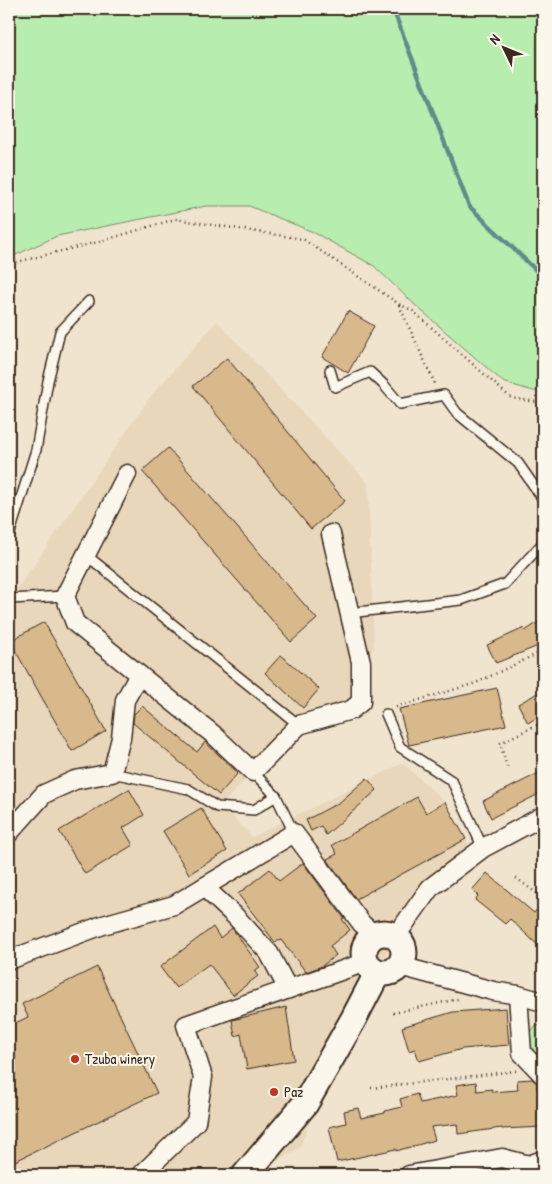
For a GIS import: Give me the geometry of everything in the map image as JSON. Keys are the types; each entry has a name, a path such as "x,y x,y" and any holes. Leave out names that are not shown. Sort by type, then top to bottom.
{"street":[{"path":"127,474 65,596 75,623 214,735 253,772 299,725 350,710 361,702 361,662 331,534"},
{"path":"9,833 23,820 44,794 75,780 112,773 122,738 125,700 139,675"},
{"path":"543,816 484,848 430,888 385,936 370,938 364,949 381,967 518,995 543,1002"},
{"path":"9,960 103,925 174,905 294,833 362,924 402,944 404,950 403,961 288,988 186,1025 203,1077 196,1122 141,1175"},
{"path":"204,887 234,915 269,953 288,988"},
{"path":"245,1175 305,1104 381,967"},
{"path":"518,995 522,1053 540,1072"},
{"path":"409,1175 502,1158 529,1165 543,1160"}],"lane":[{"path":"9,536 36,450 48,381 60,332 89,301"},
{"path":"330,370 335,387 370,372 400,404 444,395 457,413 518,463 543,499"},
{"path":"349,613 461,600 505,584 542,544 543,538"},
{"path":"86,555 299,725"},
{"path":"9,594 10,600 65,596"},
{"path":"386,714 400,746 452,780 484,848"},
{"path":"253,772 276,796 294,833"},
{"path":"112,773 188,789 217,807 254,810 276,796"}],"path":[{"path":"9,268 13,264 175,220 303,239 412,311 511,398 543,403"},
{"path":"399,304 436,388 444,395"},
{"path":"386,714 398,706 476,683 543,651"},
{"path":"507,767 500,743 543,722"},
{"path":"516,878 543,898"},
{"path":"393,1013 494,991"},
{"path":"371,1088 540,1072"}],"shaded area":[{"path":"217,321 368,483 374,649 361,662 351,703 299,725 222,804 252,837 403,763 445,802 466,839 471,853 430,891 381,962 335,1055 300,1148 253,1175 9,1175 9,601 150,397"}],"green space":[{"path":"9,9 543,9 543,391 533,391 503,382 415,305 374,266 313,232 249,206 206,206 57,236 9,258"},
{"path":"543,1025 543,1061 535,1053 527,1039 535,1026"}],"building":[{"path":"348,311 374,326 348,373 322,357"},
{"path":"227,358 345,501 311,529 193,386"},
{"path":"168,448 317,619 291,642 142,471"},
{"path":"543,619 543,644 496,663 487,645 524,628 525,631"},
{"path":"44,622 106,731 72,751 10,641"},
{"path":"281,655 319,689 303,708 265,673"},
{"path":"497,688 506,725 409,745 399,709"},
{"path":"543,690 543,714 528,723 518,704"},
{"path":"142,706 197,752 205,742 238,773 219,795 133,723 134,714"},
{"path":"543,771 543,792 491,818 483,801"},
{"path":"367,778 377,790 326,835 321,826 311,831 306,820 340,802"},
{"path":"129,789 144,815 123,828 133,845 85,874 59,831"},
{"path":"417,797 426,813 445,802 466,839 356,899 327,859 337,854 332,845"},
{"path":"201,808 227,851 189,874 163,831"},
{"path":"303,863 344,918 342,919 350,930 330,946 336,955 322,966 306,972 281,940 275,942 238,894 270,869 279,881"},
{"path":"487,873 534,913 543,902 543,950 510,919 505,924 475,900 478,896 472,890"},
{"path":"213,927 220,938 232,928 260,967 254,971 258,976 233,995 209,964 176,988 160,967"},
{"name":"Tzuba winery","path":"97,967 157,1093 9,1164 9,1026 28,1017 22,1004"},
{"path":"286,1007 294,1060 247,1069 241,1034 235,1036 232,1020"},
{"path":"506,1008 509,1045 462,1049 419,1061 415,1049 409,1051 402,1027 453,1012"},
{"path":"532,1079 537,1083 537,1089 543,1089 543,1127 502,1128 458,1134 457,1124 431,1127 435,1140 396,1151 396,1149 337,1162 329,1127 346,1123 344,1111 358,1108 361,1118 402,1107 400,1099 417,1094 420,1103 458,1095 456,1085 476,1082 477,1091 492,1089 492,1092 518,1090 517,1080"},
{"path":"502,1169 508,1170 508,1175 473,1175"}],"waterway":[{"path":"393,9 469,206 543,277"}],"place":[{"name":"Tzuba winery","path":"75,1059"},
{"name":"Paz","path":"274,1092"}]}
